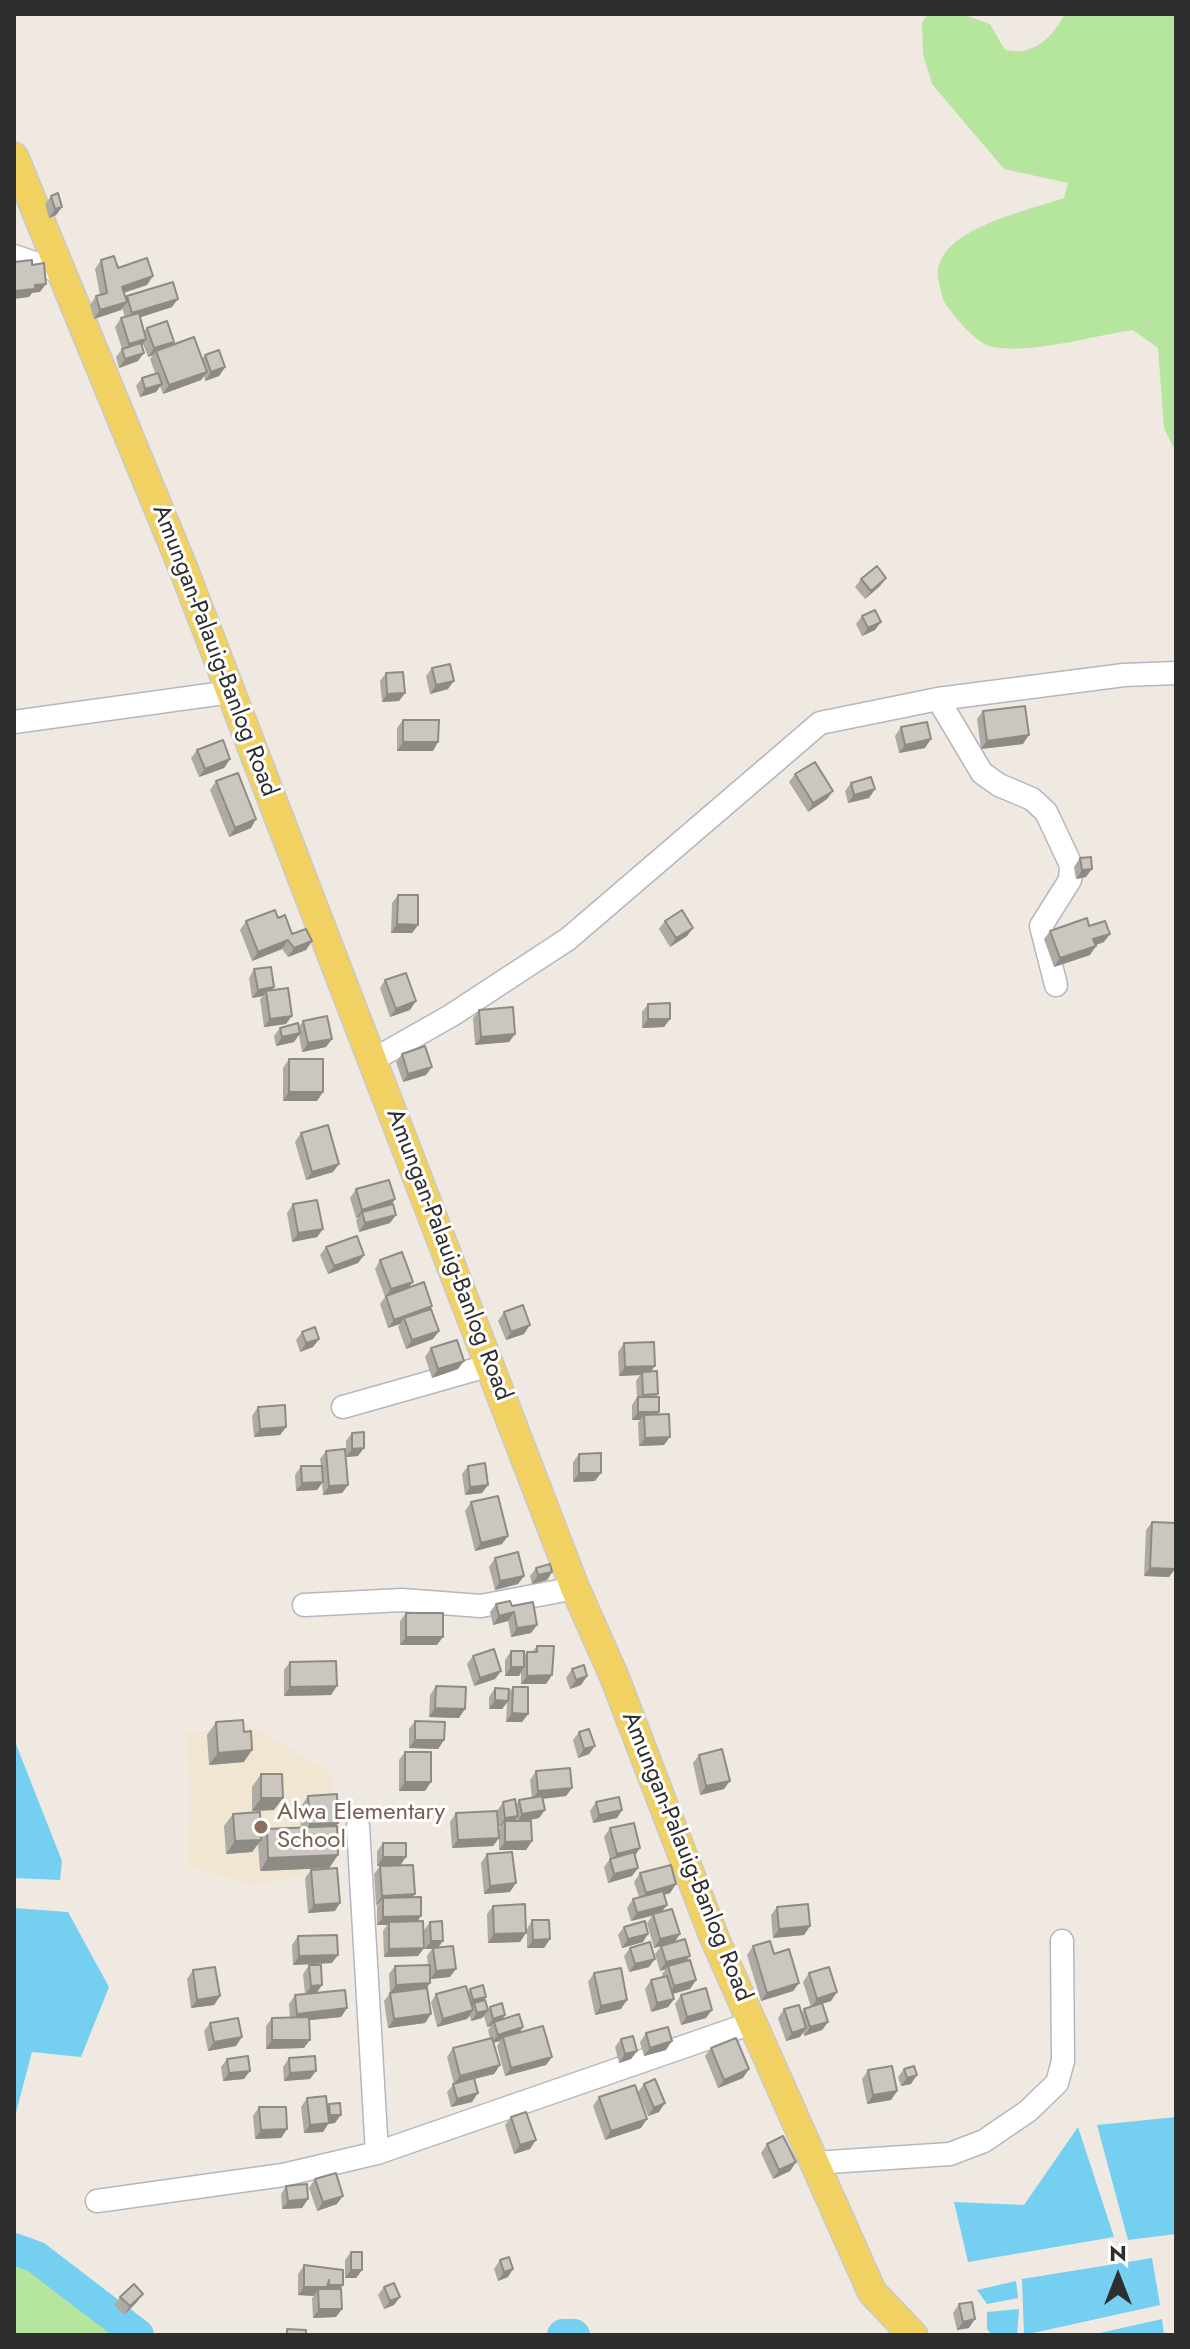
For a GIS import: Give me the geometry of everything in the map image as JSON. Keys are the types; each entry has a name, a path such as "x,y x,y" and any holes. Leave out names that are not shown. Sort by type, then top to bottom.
{"main road":[{"name":"Amungan-Palauig-Banlog Road","path":"14,157 231,692 575,1588 614,1676 714,1937 872,2292 913,2335"}],"street":[{"path":"14,256 61,272"},
{"path":"373,1060 452,1015 568,939 820,723 938,699 1124,675 1176,673"},
{"path":"14,722 231,692"},
{"path":"938,699 982,773 999,785 1032,799 1046,812 1071,865 1070,880 1041,926 1056,985"},
{"path":"343,1407 491,1365"},
{"path":"304,1605 402,1600 481,1606 575,1588"},
{"path":"358,1826 377,2153"},
{"path":"814,2163 950,2154 984,2141 1028,2111 1057,2083 1063,2061 1062,1941"},
{"path":"97,2201 283,2175 377,2153 752,2023"}],"shaded area":[{"name":"Alwa Elementary School","path":"245,1722 332,1774 336,1871 249,1885 188,1865 190,1789 186,1734"}],"green space":[{"path":"928,14 962,14 990,24 1005,50 1016,51 1033,48 1048,38 1065,14 1176,14 1176,453 1164,428 1158,348 1133,330 1044,346 993,347 973,336 945,304 939,283 939,265 948,250 983,226 1064,198 1068,183 1004,169 932,84 923,54 922,22"},
{"path":"14,2249 36,2257 138,2335 14,2335"}],"water":[{"path":"14,1739 62,1861 60,1880 14,1878"},
{"path":"14,1908 68,1912 109,1987 81,2057 32,2052 14,2120"},
{"path":"1176,2117 1176,2234 1128,2240 1097,2125"},
{"path":"1078,2127 1114,2237 968,2262 954,2202 1024,2205"},
{"path":"1152,2258 1160,2305 1024,2335 1022,2279"},
{"path":"1016,2281 1018,2298 987,2304 977,2290"},
{"path":"1019,2309 1017,2335 992,2335 987,2329 987,2312"},
{"path":"1162,2319 1164,2335 1091,2335"}],"building":[{"path":"58,193 62,207 55,209 51,196"},
{"path":"114,256 118,268 147,258 153,276 122,287 127,302 100,310 96,296 107,293 101,260"},
{"path":"32,260 32,265 44,263 46,284 35,285 35,289 14,291 14,262"},
{"path":"173,282 178,299 132,313 127,296"},
{"path":"139,313 146,339 129,344 121,318"},
{"path":"167,321 174,342 154,348 147,328"},
{"path":"194,337 207,372 169,385 156,351"},
{"path":"141,343 144,353 125,359 122,349"},
{"path":"219,350 225,367 211,372 205,355"},
{"path":"158,373 162,384 145,389 142,378"},
{"path":"877,566 886,578 871,591 861,579"},
{"path":"875,610 881,622 868,628 862,616"},
{"path":"450,664 454,681 436,685 432,668"},
{"path":"403,672 405,693 387,694 386,673"},
{"path":"1025,706 1029,735 987,741 983,711"},
{"path":"403,720 439,720 438,742 403,742"},
{"path":"927,722 931,739 905,745 901,727"},
{"path":"223,740 230,759 205,769 197,750"},
{"path":"815,762 833,791 813,803 795,774"},
{"path":"238,773 256,819 235,828 216,781"},
{"path":"871,777 875,789 854,795 851,783"},
{"path":"1091,857 1092,869 1082,870 1080,858"},
{"path":"398,895 418,895 418,925 397,924"},
{"path":"275,910 278,918 285,915 292,934 306,929 312,941 294,948 288,940 258,952 246,921"},
{"path":"682,910 693,928 676,938 665,921"},
{"path":"1087,918 1089,926 1105,921 1110,934 1093,939 1096,946 1060,958 1050,931"},
{"path":"271,967 274,987 258,990 254,969"},
{"path":"406,973 416,1001 396,1009 385,980"},
{"path":"288,988 292,1016 270,1019 266,991"},
{"path":"670,1003 670,1019 648,1019 648,1004"},
{"path":"513,1007 515,1034 481,1037 479,1010"},
{"path":"327,1016 332,1039 308,1043 303,1021"},
{"path":"298,1023 300,1033 282,1037 280,1028"},
{"path":"425,1046 432,1067 408,1074 402,1054"},
{"path":"289,1059 323,1059 323,1092 289,1092"},
{"path":"328,1125 339,1164 312,1172 301,1133"},
{"path":"389,1180 395,1199 362,1210 356,1189"},
{"path":"317,1200 323,1229 298,1233 293,1204"},
{"path":"393,1204 396,1215 365,1223 362,1212"},
{"path":"357,1236 364,1255 334,1266 326,1247"},
{"path":"402,1252 413,1282 391,1289 380,1260"},
{"path":"424,1282 432,1306 394,1320 386,1296"},
{"path":"523,1305 530,1325 511,1332 504,1312"},
{"path":"431,1309 439,1331 412,1340 404,1318"},
{"path":"315,1327 319,1339 306,1343 302,1332"},
{"path":"457,1340 464,1361 438,1369 431,1348"},
{"path":"654,1342 655,1366 625,1367 624,1343"},
{"path":"657,1371 658,1394 643,1395 642,1372"},
{"path":"638,1397 659,1397 659,1412 638,1412"},
{"path":"285,1405 286,1427 260,1429 258,1407"},
{"path":"669,1414 670,1437 645,1438 644,1415"},
{"path":"364,1432 364,1448 352,1449 352,1433"},
{"path":"345,1449 348,1485 329,1486 326,1451"},
{"path":"601,1453 601,1473 579,1473 579,1454"},
{"path":"485,1463 488,1485 470,1487 468,1466"},
{"path":"301,1466 322,1466 323,1482 302,1483"},
{"path":"498,1496 508,1536 481,1543 471,1502"},
{"path":"1152,1522 1176,1523 1175,1569 1150,1568"},
{"path":"518,1552 524,1576 500,1581 495,1558"},
{"path":"550,1564 552,1572 538,1575 536,1568"},
{"path":"510,1601 512,1606 533,1602 537,1625 517,1628 514,1612 499,1616 496,1604"},
{"path":"406,1613 443,1613 443,1637 406,1637"},
{"path":"537,1646 554,1646 552,1675 527,1676 527,1652 537,1652"},
{"path":"494,1649 501,1671 480,1678 473,1656"},
{"path":"511,1651 524,1651 524,1667 511,1667"},
{"path":"336,1661 337,1686 290,1687 290,1662"},
{"path":"584,1665 587,1676 576,1680 572,1669"},
{"path":"436,1686 466,1687 465,1709 435,1708"},
{"path":"513,1687 528,1687 528,1714 512,1713"},
{"path":"495,1688 509,1689 508,1701 495,1700"},
{"path":"243,1720 244,1732 251,1731 252,1750 218,1753 216,1722"},
{"path":"415,1721 445,1722 444,1740 415,1740"},
{"path":"589,1729 595,1746 584,1749 579,1732"},
{"path":"722,1749 730,1781 706,1786 699,1755"},
{"path":"405,1752 431,1752 431,1782 405,1782"},
{"path":"570,1768 572,1788 538,1791 536,1771"},
{"path":"261,1774 282,1774 283,1798 261,1798"},
{"path":"337,1794 338,1823 310,1824 308,1796"},
{"path":"542,1796 545,1810 522,1814 519,1800"},
{"path":"619,1797 622,1810 599,1815 596,1802"},
{"path":"515,1799 518,1816 505,1818 503,1802"},
{"path":"497,1811 499,1838 458,1840 456,1813"},
{"path":"260,1812 261,1840 235,1841 233,1814"},
{"path":"505,1821 531,1821 532,1841 505,1842"},
{"path":"634,1823 640,1848 617,1854 610,1828"},
{"path":"337,1826 338,1855 268,1858 267,1829"},
{"path":"383,1843 406,1843 406,1857 383,1857"},
{"path":"512,1852 516,1883 490,1886 487,1854"},
{"path":"634,1852 638,1868 614,1874 610,1859"},
{"path":"413,1865 415,1894 382,1896 380,1866"},
{"path":"671,1865 676,1884 646,1893 640,1873"},
{"path":"337,1868 340,1903 314,1905 311,1870"},
{"path":"663,1891 667,1905 637,1913 633,1899"},
{"path":"421,1897 421,1916 383,1917 383,1898"},
{"path":"525,1904 526,1933 494,1934 493,1906"},
{"path":"808,1904 810,1926 779,1929 777,1907"},
{"path":"672,1909 680,1934 660,1939 653,1914"},
{"path":"532,1920 549,1920 550,1939 533,1940"},
{"path":"423,1921 424,1948 389,1949 389,1922"},
{"path":"442,1921 443,1941 431,1941 430,1922"},
{"path":"645,1921 648,1934 628,1939 624,1927"},
{"path":"337,1935 338,1955 299,1956 298,1936"},
{"path":"685,1939 690,1956 666,1962 661,1946"},
{"path":"770,1941 774,1954 789,1949 799,1983 767,1993 753,1946"},
{"path":"650,1942 655,1959 635,1964 630,1948"},
{"path":"453,1946 456,1969 436,1971 433,1948"},
{"path":"690,1960 696,1980 674,1986 668,1966"},
{"path":"309,1965 321,1965 322,1985 311,1986"},
{"path":"430,1965 430,1983 396,1985 395,1966"},
{"path":"215,1967 220,1996 197,2000 193,1970"},
{"path":"829,1967 837,1992 817,1999 809,1973"},
{"path":"621,1968 627,2000 601,2006 594,1973"},
{"path":"667,1976 674,1999 657,2003 651,1980"},
{"path":"483,1985 486,1997 473,2000 470,1989"},
{"path":"466,1986 473,2010 443,2019 436,1994"},
{"path":"427,1988 431,2014 394,2019 390,1993"},
{"path":"706,1988 712,2010 687,2017 681,1995"},
{"path":"345,1990 347,2008 297,2014 295,1995"},
{"path":"485,2000 488,2010 477,2013 474,2003"},
{"path":"502,2003 505,2015 493,2019 490,2007"},
{"path":"822,2003 828,2022 810,2027 804,2009"},
{"path":"799,2005 806,2028 792,2033 784,2009"},
{"path":"519,2014 523,2027 498,2035 494,2022"},
{"path":"309,2017 310,2040 272,2040 272,2018"},
{"path":"238,2018 242,2037 214,2042 210,2023"},
{"path":"543,2026 552,2057 511,2068 503,2037"},
{"path":"668,2027 672,2041 650,2048 646,2033"},
{"path":"633,2036 637,2051 625,2054 621,2039"},
{"path":"492,2038 500,2065 460,2076 453,2048"},
{"path":"736,2038 749,2069 724,2080 711,2048"},
{"path":"248,2056 250,2071 229,2073 227,2059"},
{"path":"315,2056 316,2071 290,2073 289,2058"},
{"path":"892,2066 897,2091 873,2095 868,2070"},
{"path":"914,2066 917,2075 907,2078 904,2069"},
{"path":"474,2078 478,2093 457,2099 453,2084"},
{"path":"655,2079 665,2103 654,2108 644,2084"},
{"path":"635,2085 647,2119 611,2131 599,2097"},
{"path":"326,2096 329,2123 310,2125 307,2098"},
{"path":"340,2103 341,2115 330,2115 329,2104"},
{"path":"259,2107 286,2107 287,2129 261,2130"},
{"path":"526,2112 536,2140 520,2145 511,2117"},
{"path":"783,2136 796,2162 779,2170 767,2144"},
{"path":"336,2173 343,2196 323,2202 315,2179"},
{"path":"307,2184 308,2199 288,2201 286,2186"},
{"path":"351,2252 362,2252 362,2270 351,2270"},
{"path":"509,2257 513,2269 504,2272 500,2260"},
{"path":"304,2265 343,2270 343,2285 329,2285 329,2280 327,2287 304,2287"},
{"path":"394,2283 400,2297 390,2301 384,2287"},
{"path":"134,2284 143,2294 130,2306 120,2297"},
{"path":"318,2289 341,2289 342,2309 319,2309"},
{"path":"972,2302 975,2319 963,2322 959,2304"},
{"path":"287,2329 306,2330 306,2335 287,2335"}],"waterway":[{"path":"14,2249 36,2257 138,2335"},
{"path":"563,2335 574,2335"}],"place":[{"name":"Alwa Elementary School","path":"261,1827"}]}
